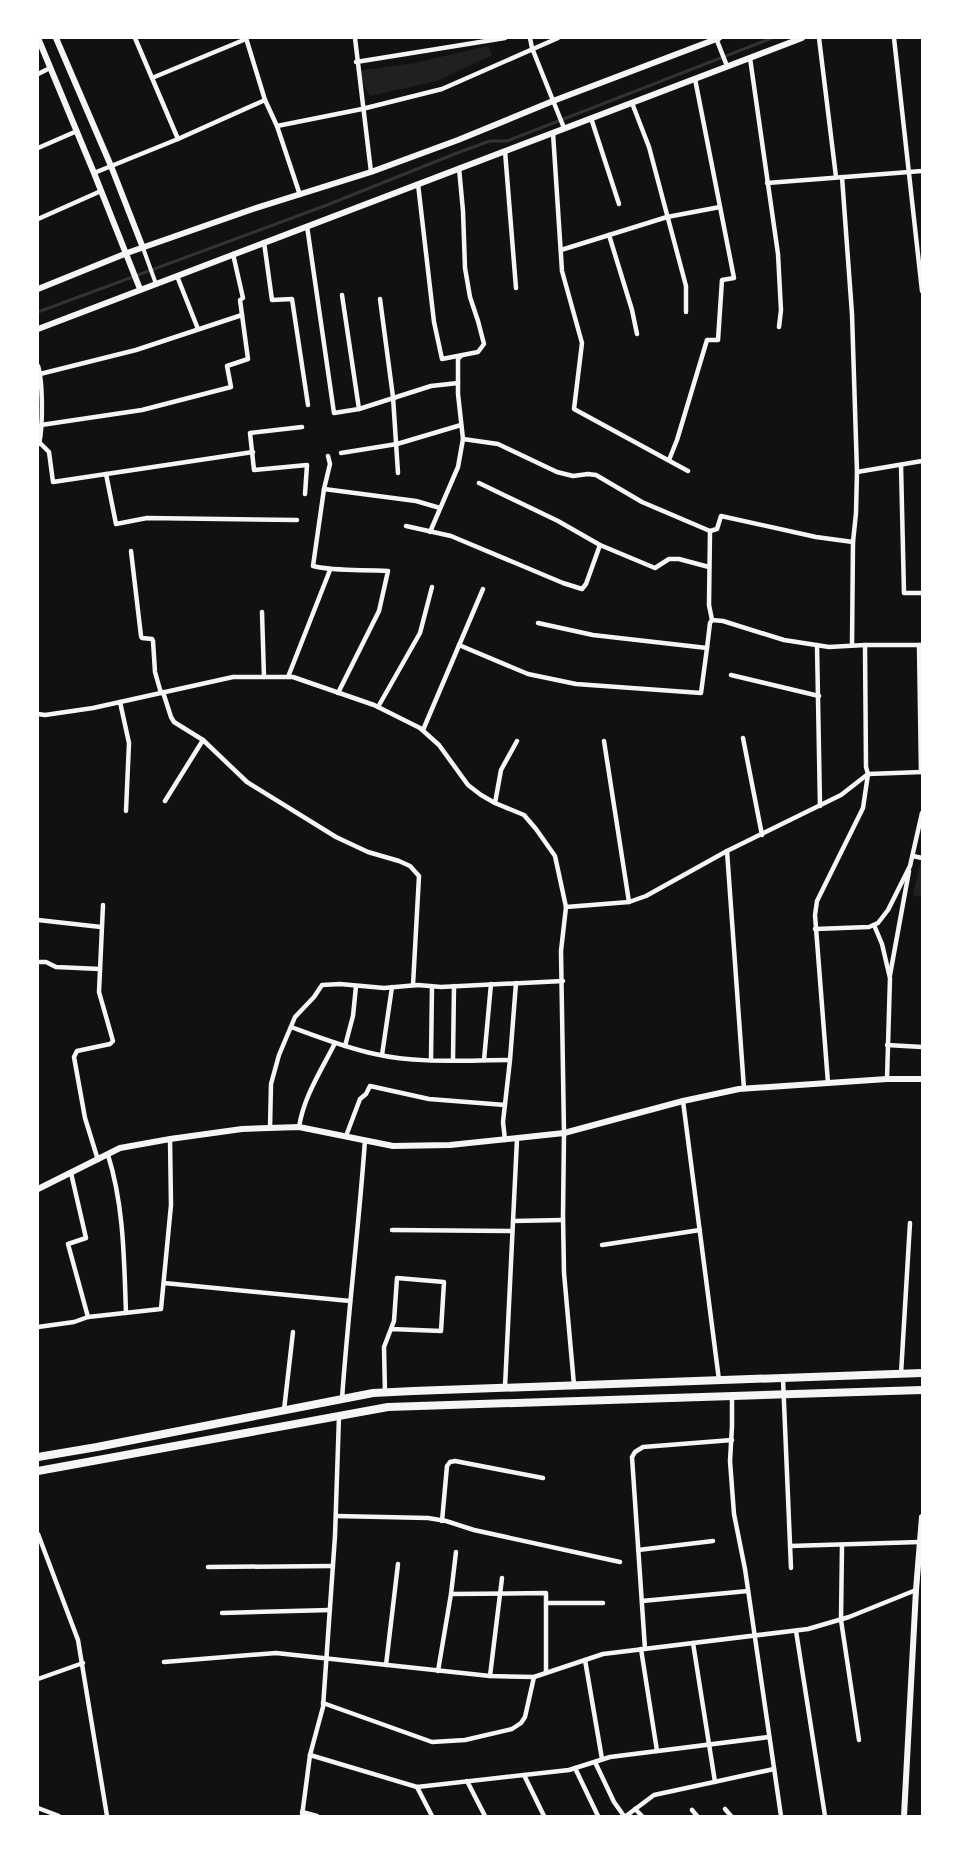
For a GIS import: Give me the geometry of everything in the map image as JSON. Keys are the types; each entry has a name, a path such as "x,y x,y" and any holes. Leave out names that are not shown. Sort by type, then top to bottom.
{"main road":[{"path":"38,1457 342,1399 385,1393 922,1373"},
{"path":"38,1471 388,1407 922,1389"}],"street":[{"path":"38,38 139,286"},
{"path":"56,38 111,166 155,281"},
{"path":"135,38 178,139"},
{"path":"152,78 246,38 265,100 277,126 300,195"},
{"path":"354,38 371,172"},
{"path":"356,62 505,38"},
{"path":"530,38 563,125"},
{"path":"277,126 362,109 442,89 558,38"},
{"path":"38,330 139,286 177,276 553,133 563,125 591,118 695,79 726,64 750,58 802,38"},
{"path":"819,38 839,177 852,314 856,472 852,645"},
{"path":"894,38 922,291"},
{"path":"38,289 143,248 371,172 458,140 554,104 708,39 718,40 726,64"},
{"path":"750,58 778,254 781,310 779,327"},
{"path":"38,74 50,68"},
{"path":"669,460 707,340 718,340 722,280 734,278 695,79"},
{"path":"94,173 265,100"},
{"path":"632,103 649,147 687,286 686,312"},
{"path":"591,118 619,204"},
{"path":"38,148 77,131"},
{"path":"553,133 562,271 582,343 574,409 688,471"},
{"path":"505,151 516,288"},
{"path":"418,184 434,322 442,359 478,352 484,344 470,297 465,268 464,212 459,168"},
{"path":"767,183 922,171"},
{"path":"38,219 101,191"},
{"path":"561,250 667,217 720,207"},
{"path":"307,226 334,413 359,409 431,386 458,383"},
{"path":"609,235 637,334"},
{"path":"264,242 272,300 292,299 308,405"},
{"path":"41,425 142,410 231,387 227,366 248,359 240,300 243,298 233,254"},
{"path":"177,276 198,329"},
{"path":"342,295 359,409"},
{"path":"380,299 393,397 398,473"},
{"path":"40,374 136,350 242,315"},
{"path":"430,532 458,467 463,439 458,383 460,356"},
{"path":"38,366 41,425 38,444 49,452 53,482 253,452"},
{"path":"341,453 397,444 461,424"},
{"path":"302,427 250,432 254,470 307,465 305,494"},
{"path":"463,439 498,444 557,472 573,476 596,475 642,502 710,531 717,529 721,516 816,537 853,542"},
{"path":"328,456 330,464 324,489 313,566 330,570 388,571 379,611 338,693"},
{"path":"856,472 922,461"},
{"path":"901,465 904,593 922,593"},
{"path":"106,474 116,524 147,518 297,520"},
{"path":"479,483 558,521 600,545 655,568 669,559 679,559 709,567"},
{"path":"324,489 416,501 440,508"},
{"path":"406,526 451,536 582,589 586,584 600,545"},
{"path":"459,645 528,674 576,684 700,693 712,620 709,605 710,531"},
{"path":"131,551 141,636 153,641 155,672 174,722 203,741 247,782 297,814 336,837 368,852 410,867 420,876 413,986"},
{"path":"288,677 330,570"},
{"path":"378,707 420,633 432,587"},
{"path":"423,730 483,589"},
{"path":"262,612 264,677"},
{"path":"566,907 629,902 670,884 727,852 841,795 868,774 922,772 921,645 829,647 784,640 723,621 712,620"},
{"path":"538,623 593,635 707,648"},
{"path":"817,645 820,806"},
{"path":"828,1083 814,915 817,901 864,808 868,774 866,767 865,645"},
{"path":"731,675 819,696"},
{"path":"38,714 74,711 233,677 293,677 378,707 423,730 439,745 468,785 495,803 524,815 555,856 566,907 561,951 563,1220 564,1274 574,1385"},
{"path":"120,702 129,743 126,811"},
{"path":"743,738 762,835"},
{"path":"165,801 203,741"},
{"path":"495,803 501,770 517,741"},
{"path":"604,741 629,902"},
{"path":"887,1079 890,978 922,813"},
{"path":"727,852 744,1089"},
{"path":"913,856 922,858"},
{"path":"815,929 874,926 888,910 910,866"},
{"path":"98,1160 90,1137 74,1057 77,1052 110,1044 113,1041 99,992 103,905"},
{"path":"38,920 102,927"},
{"path":"874,926 882,944 890,978"},
{"path":"38,962 46,962 56,967 100,969"},
{"path":"270,1128 271,1084 279,1055 295,1017 314,998 322,985 454,986 563,981"},
{"path":"505,1140 503,1122 516,983"},
{"path":"484,1060 491,984"},
{"path":"345,1046 353,1016 356,986"},
{"path":"431,1060 432,986"},
{"path":"453,1060 454,986"},
{"path":"382,1055 392,987"},
{"path":"291,1027 345,1046 414,1060 510,1060"},
{"path":"299,1127 302,1111 313,1083 335,1043"},
{"path":"887,1045 922,1047"},
{"path":"38,1190 120,1148 242,1129 299,1127 393,1146 450,1145 564,1133 683,1101 744,1089 887,1079 922,1079"},
{"path":"346,1136 360,1099 370,1086 429,1099 505,1105"},
{"path":"683,1101 719,1380"},
{"path":"38,1327 74,1322 88,1317 161,1309 171,1205 170,1139"},
{"path":"505,1388 517,1139"},
{"path":"342,1399 365,1140"},
{"path":"108,1155 122,1216 126,1312"},
{"path":"71,1173 86,1239 68,1244 88,1317"},
{"path":"513,1221 563,1220"},
{"path":"901,1374 910,1223"},
{"path":"392,1230 512,1232"},
{"path":"602,1245 700,1230"},
{"path":"385,1393 384,1347 394,1321 397,1278 444,1282 441,1331 391,1329"},
{"path":"164,1283 350,1301"},
{"path":"284,1410 293,1332"},
{"path":"783,1379 791,1568"},
{"path":"732,1396 730,1461 734,1514 748,1591 781,1816"},
{"path":"317,1816 302,1814 310,1755 323,1703 336,1516 339,1416"},
{"path":"657,1751 643,1649 632,1456 643,1448 732,1440"},
{"path":"442,1521 447,1466 450,1462 543,1478"},
{"path":"336,1516 428,1518 620,1562"},
{"path":"904,1816 922,1517"},
{"path":"38,1534 78,1640 107,1816"},
{"path":"638,1550 714,1540"},
{"path":"790,1546 920,1542"},
{"path":"842,1545 841,1620 859,1740"},
{"path":"438,1671 456,1552"},
{"path":"386,1665 398,1564"},
{"path":"208,1567 333,1566"},
{"path":"490,1676 502,1578"},
{"path":"164,1662 276,1653 490,1676 534,1677 603,1654 808,1629 841,1620 916,1590"},
{"path":"642,1601 748,1591"},
{"path":"451,1594 546,1593 546,1673"},
{"path":"546,1603 603,1603"},
{"path":"222,1613 330,1610"},
{"path":"796,1631 825,1816"},
{"path":"693,1643 715,1782"},
{"path":"585,1660 602,1759"},
{"path":"38,1679 83,1663"},
{"path":"323,1703 432,1742 465,1740 512,1729 521,1723 525,1717 534,1677"},
{"path":"310,1755 417,1788 575,1768 610,1757 769,1737"},
{"path":"595,1762 614,1802 625,1816 654,1795 774,1769"},
{"path":"575,1768 598,1816"},
{"path":"524,1775 544,1816"},
{"path":"467,1781 484,1816"},
{"path":"417,1788 432,1816"},
{"path":"38,1808 59,1816"},
{"path":"635,1809 642,1816"},
{"path":"725,1809 731,1816"},
{"path":"692,1810 697,1816"}],"shaded area":[{"path":"488,46 492,55 437,81 370,96 356,71 414,63"},
{"path":"920,863 922,864 922,897 913,895"}],"waterway":[{"path":"38,312 327,205 457,153 490,141 507,141 772,38"}]}
